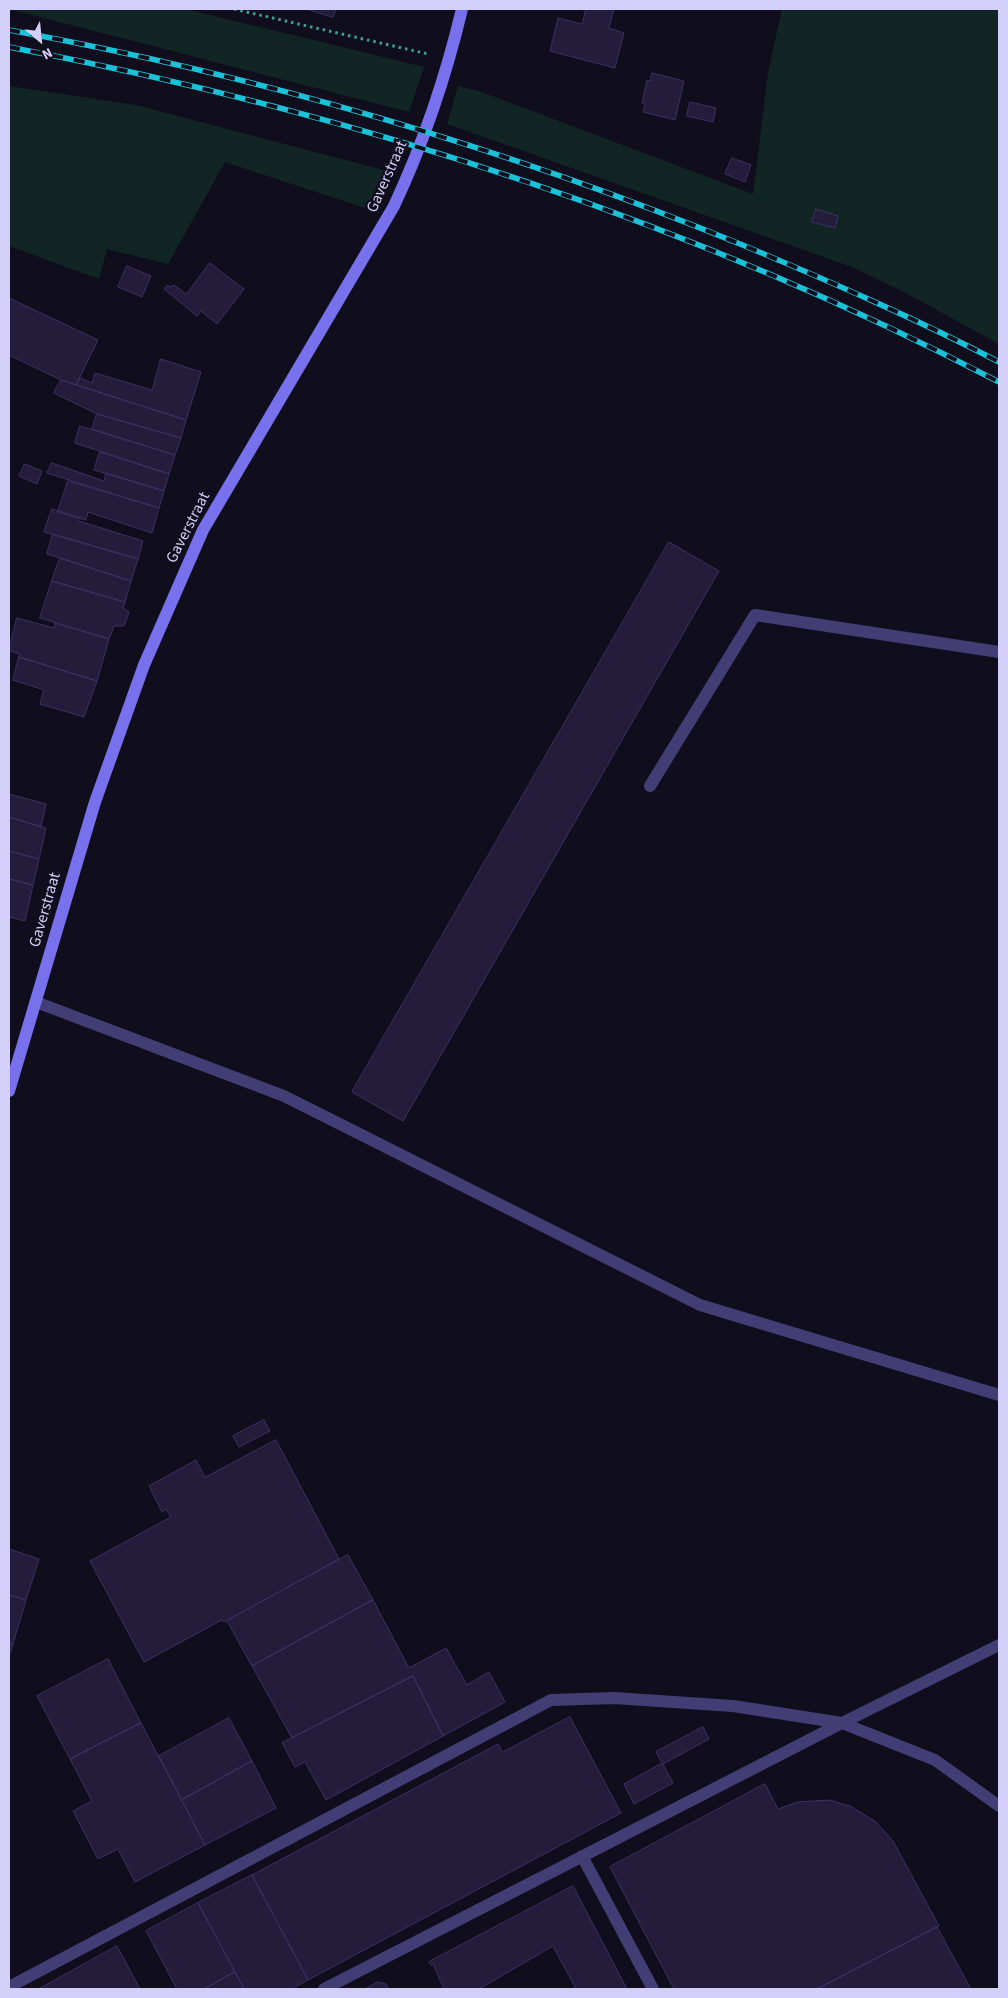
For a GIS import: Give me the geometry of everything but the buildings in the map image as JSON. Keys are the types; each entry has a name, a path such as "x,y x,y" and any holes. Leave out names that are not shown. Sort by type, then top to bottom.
{"street":[{"name":"Gaverstraat","path":"9,1091 95,802 144,665 203,530 394,206 411,170 462,9"}],"lane":[{"path":"650,786 755,616 999,652"},
{"path":"36,1002 284,1096 700,1305 999,1395"},
{"path":"324,1989 842,1723 999,1645"},
{"path":"9,1987 551,1700 614,1698 733,1706 842,1723 935,1760 999,1806"},
{"path":"582,1856 653,1989"}],"path":[{"path":"234,9 448,58"}],"green space":[{"path":"9,9 186,9 424,67 409,112"},
{"path":"782,9 999,9 999,344 904,292 852,267 447,124 458,86 479,91 753,194 768,73"},
{"path":"9,86 136,105 387,171 365,208 225,162 168,264 107,249 99,279 9,246"}],"railway":[{"path":"9,30 197,70 290,93 474,147 656,211 745,246 874,301 999,362"},
{"path":"9,47 137,73 265,104 391,139 516,178 640,222 762,271 882,324 999,382"}]}
